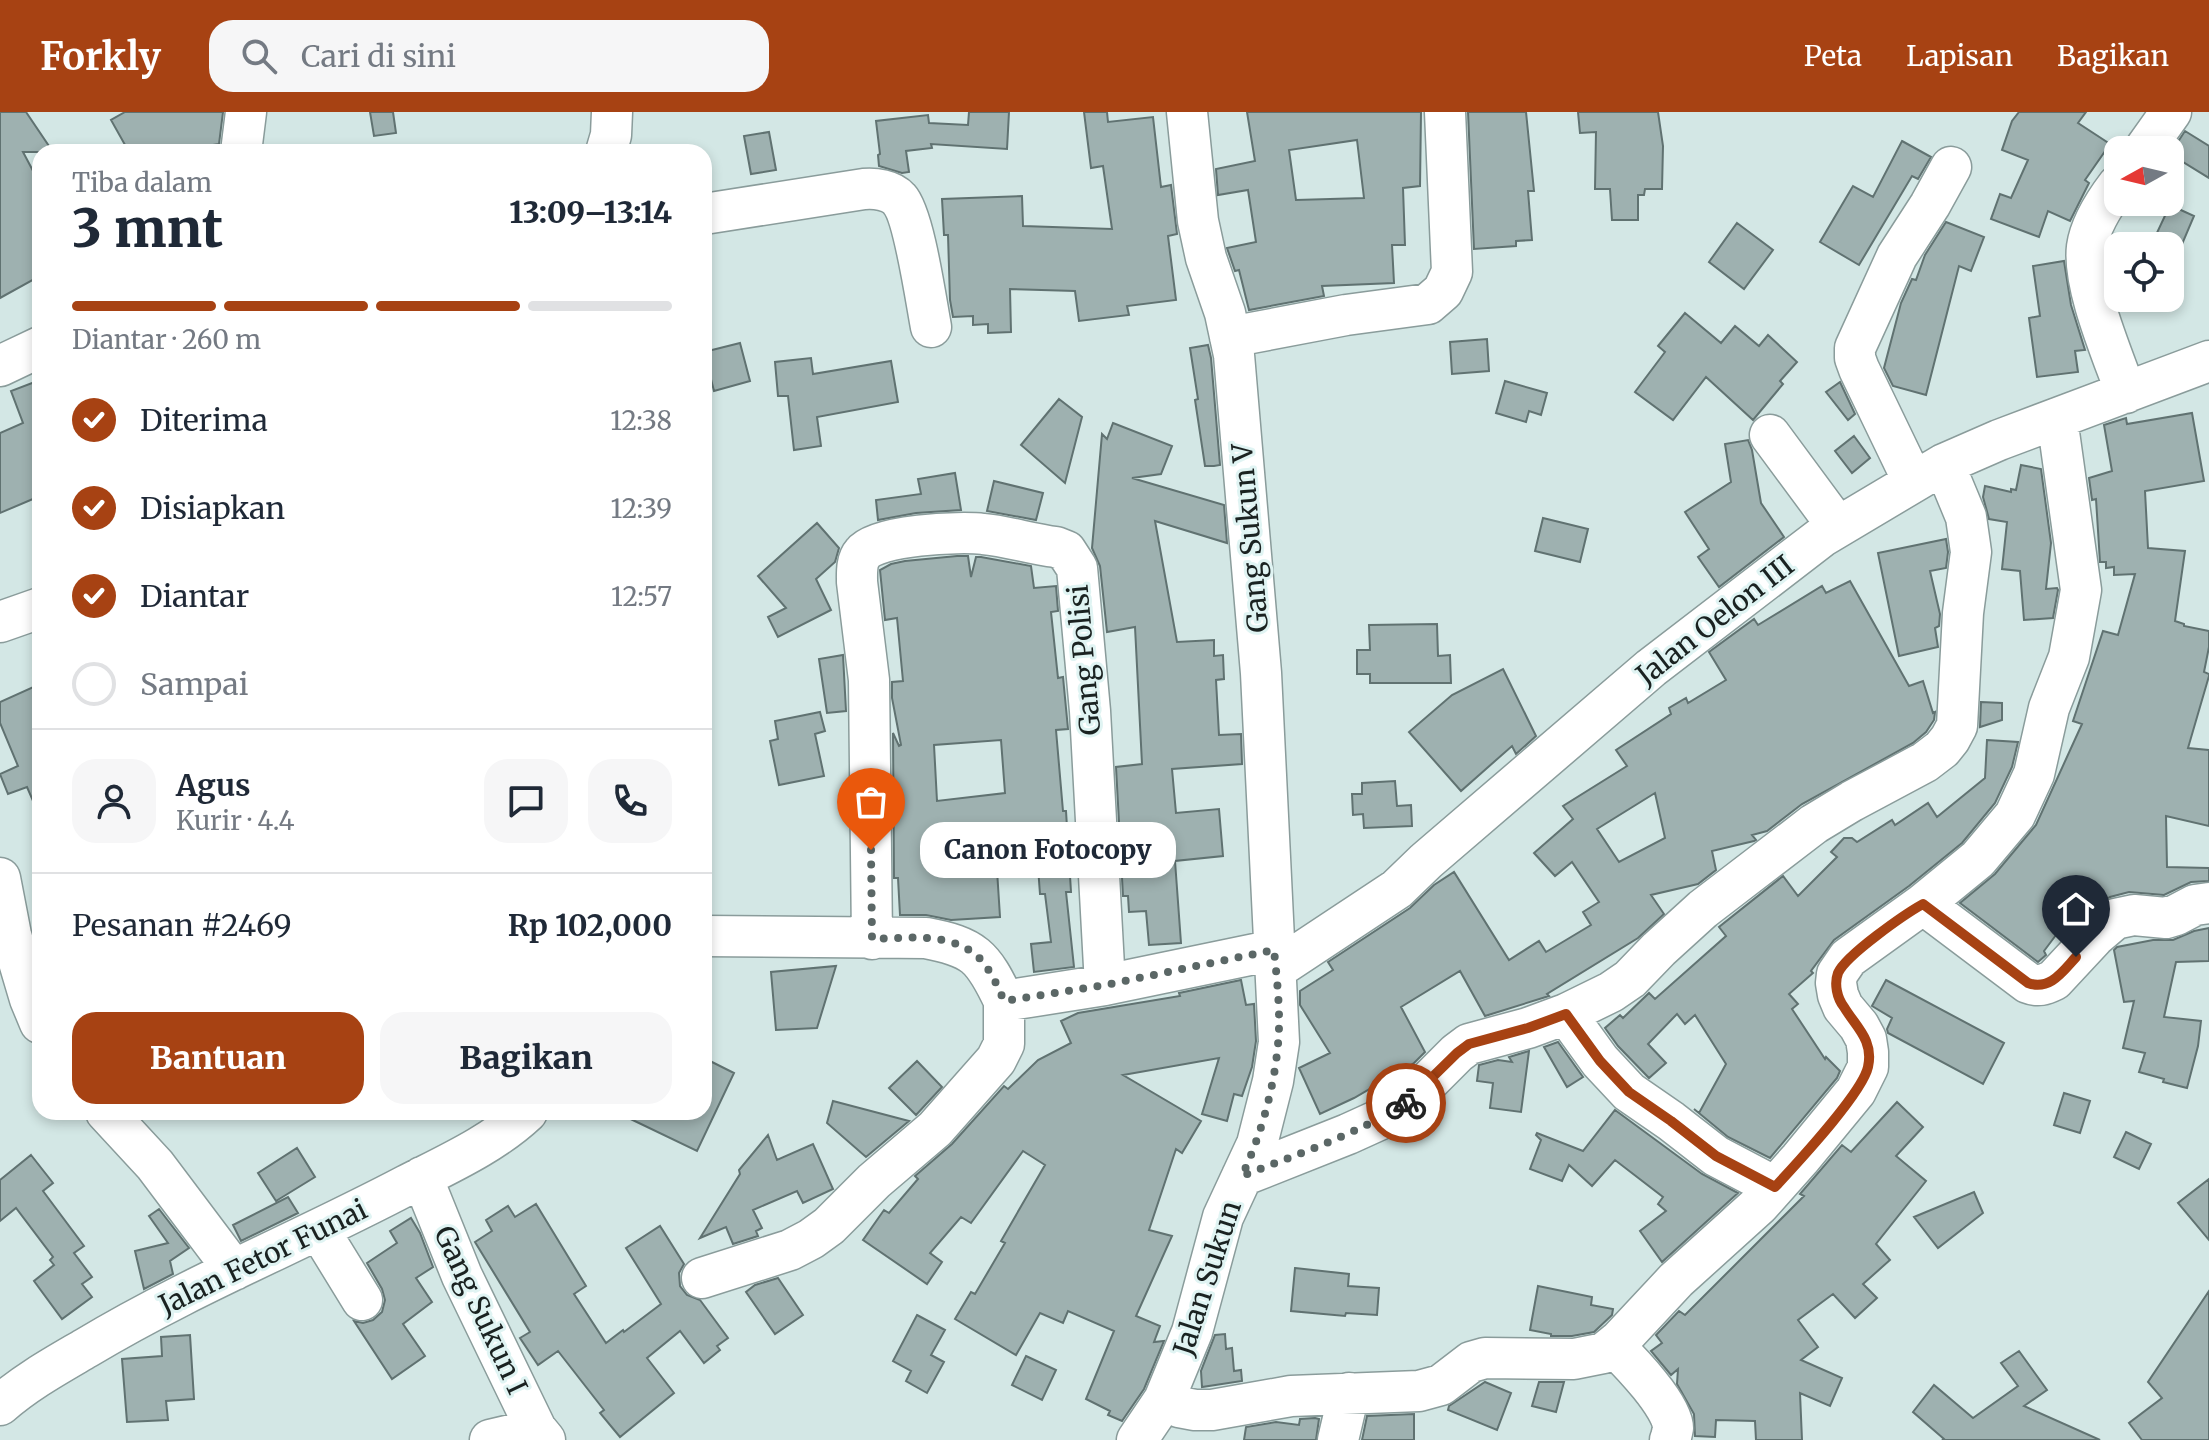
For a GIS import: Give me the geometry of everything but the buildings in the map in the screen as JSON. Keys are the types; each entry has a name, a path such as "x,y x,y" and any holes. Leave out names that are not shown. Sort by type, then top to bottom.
{"street":[{"path":"242,144 246,112"},
{"path":"608,144 612,112"},
{"name":"Gang Sukun V","path":"1187,112 1198,221 1206,258 1225,313 1234,355 1241,418 1261,673 1275,960"},
{"path":"1230,337 1346,315 1428,304 1443,291 1452,272 1445,112"},
{"path":"2154,136 2171,112"},
{"path":"1242,1176 1381,1119 1409,1101 1469,1044 1528,1028 1611,992 1630,979 1703,909 1814,824 1925,762 1950,739 1958,718 1963,613 1971,552 1966,517 1928,473 1859,369 1855,348 1897,256 1951,167"},
{"path":"712,213 864,189 885,191 898,198 909,217 931,327"},
{"path":"2104,207 2087,247 2088,269 2093,300 2126,393"},
{"path":"0,366 32,351"},
{"name":"Jalan Oelon III","path":"1275,960 1397,889 1651,668 1823,536 1928,473 1999,440 2209,361"},
{"path":"1164,1400 1179,1407 1212,1410 1291,1396 1429,1390 1441,1385 1471,1362 1485,1358 1574,1359 1604,1353 1676,1280 1759,1205 1856,1091 1868,1067 1866,1039 1843,1007 1838,995 1837,974 1848,958 1923,904 1992,845 2015,815 2034,774 2049,708 2069,657 2081,590 2057,418"},
{"path":"1770,435 1838,527"},
{"name":"Gang Polisi","path":"872,939 869,680 857,582 857,567 862,553 884,541 951,533 982,533 1056,547 1066,551 1077,568 1090,711 1105,985"},
{"path":"0,622 32,611"},
{"path":"0,878 11,935 32,1004"},
{"path":"1923,904 2035,986 2054,980 2115,919 2134,915 2166,918 2195,905 2209,903"},
{"path":"702,1278 790,1250 811,1239 935,1129 996,1060 1004,1044 1004,1001 993,978 981,960 969,950 952,943 926,938 712,936"},
{"path":"1004,1001 1275,960"},
{"name":"Jalan Sukun","path":"1137,1440 1164,1400 1192,1332 1223,1217 1257,1144 1279,1042 1275,960"},
{"path":"1566,1014 1600,1061 1629,1092 1716,1156 1775,1187"},
{"path":"113,1120 155,1165 234,1270"},
{"name":"Jalan Fetor Funai","path":"0,1405 47,1371 121,1327 422,1177 466,1154 518,1120"},
{"name":"Gang Sukun I","path":"422,1177 462,1276 541,1434"},
{"path":"319,1230 362,1300"},
{"path":"1614,1346 1664,1405 1672,1421 1670,1440"},
{"path":"1338,1440 1349,1393"},
{"path":"490,1440 541,1434"}],"way so far":[{"path":"871,850 872,939 926,938 969,950 981,960 1004,1001 1105,985 1274,950 1279,1042 1257,1144 1242,1176 1348,1134 1406,1103"}],"place":[{"name":"Canon Fotocopy","path":"871,850"}],"route":[{"path":"1406,1103 1469,1044 1566,1014 1600,1061 1629,1092 1716,1156 1775,1187 1856,1091 1868,1067 1866,1039 1838,995 1837,974 1848,958 1923,904 2035,986 2054,980 2076,957"}]}
